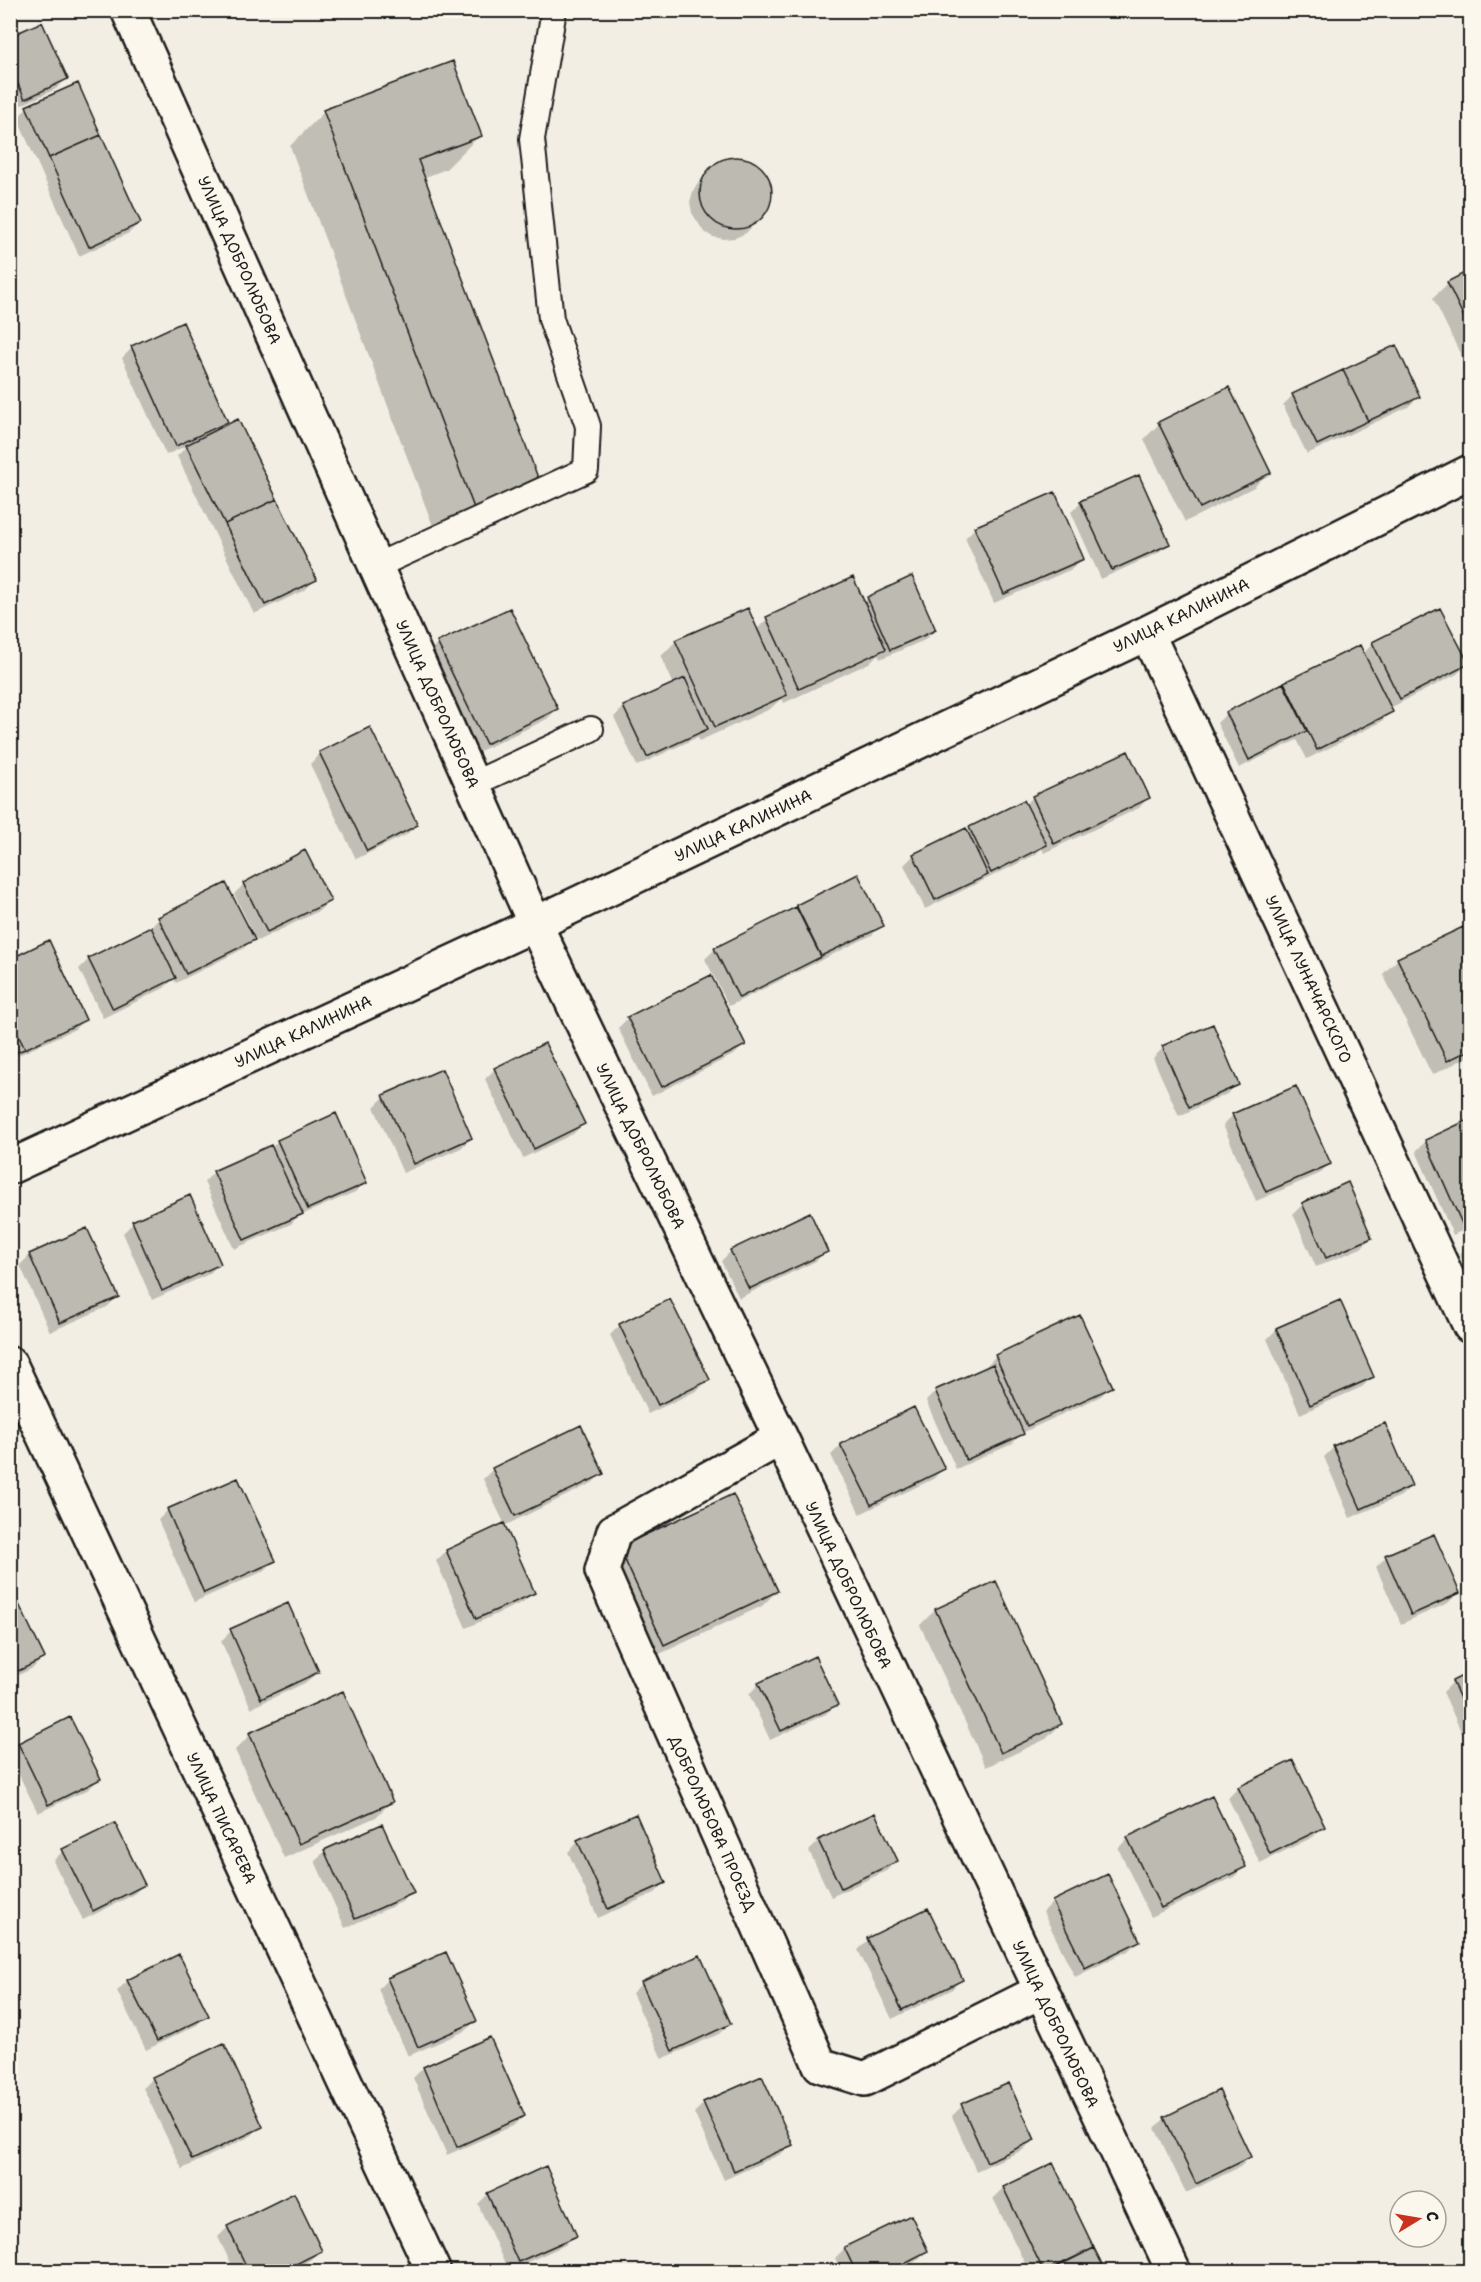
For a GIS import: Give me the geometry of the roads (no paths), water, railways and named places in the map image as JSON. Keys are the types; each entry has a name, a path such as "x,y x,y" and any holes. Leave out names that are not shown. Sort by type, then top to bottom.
{"street":[{"name":"УЛИЦА ДОБРОЛЮБОВА","path":"128,10 535,924 781,1438 1174,2271"},
{"name":"УЛИЦА КАЛИНИНА","path":"10,1167 535,924 1147,633 1470,472"},
{"name":"УЛИЦА ЛУНАЧАРСКОГО","path":"1147,633 1470,1326"},
{"name":"УЛИЦА ПИСАРЕВА","path":"10,1364 434,2271"},
{"name":"ДОБРОЛЮБОВА ПРОЕЗД","path":"781,1438 614,1531 602,1571 820,2064 865,2079 1041,1991"}],"lane":[{"path":"376,566 585,470 588,426 551,319 532,139 554,10"},
{"path":"473,784 591,729"}]}
